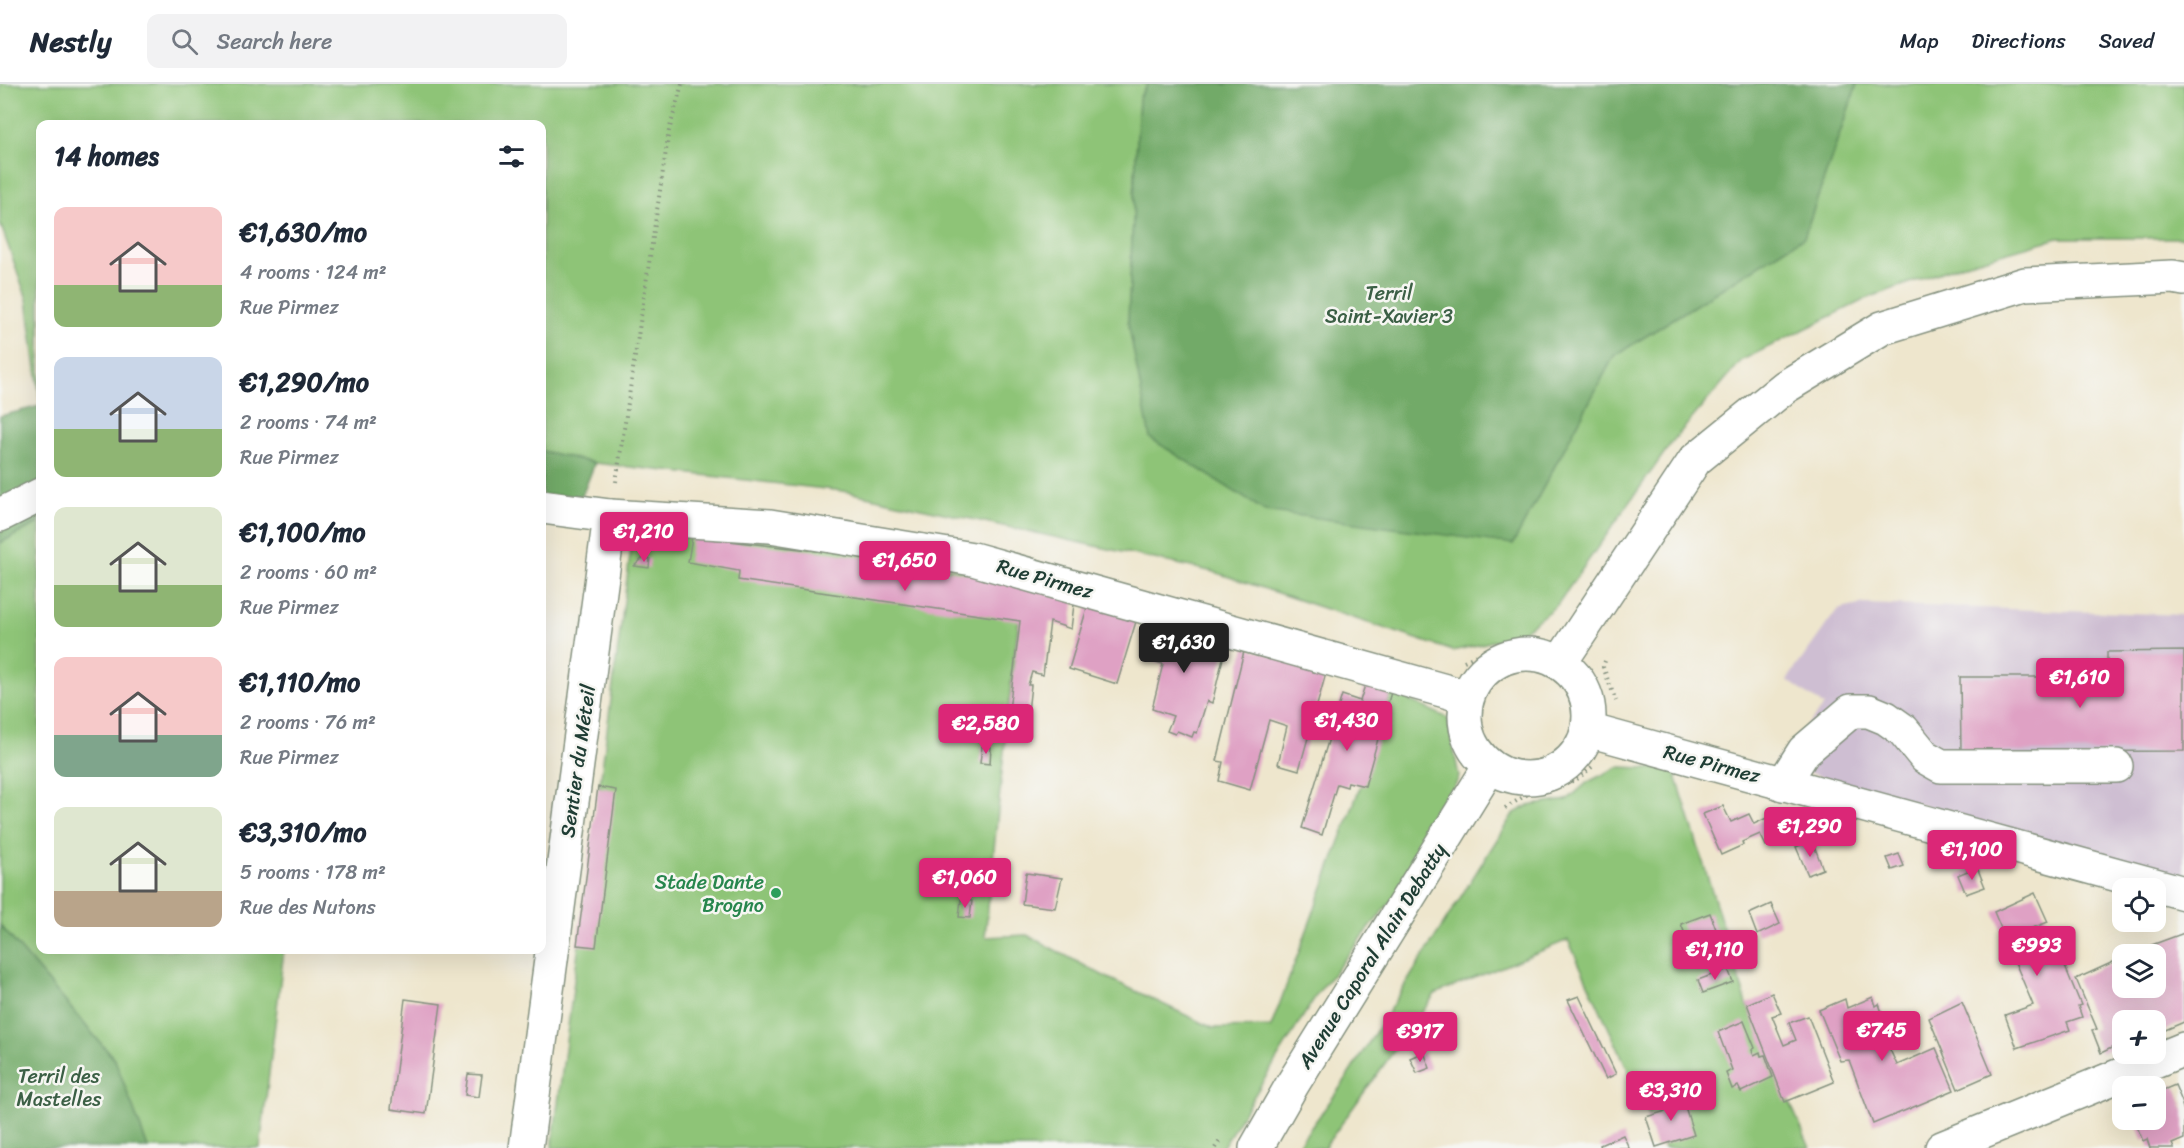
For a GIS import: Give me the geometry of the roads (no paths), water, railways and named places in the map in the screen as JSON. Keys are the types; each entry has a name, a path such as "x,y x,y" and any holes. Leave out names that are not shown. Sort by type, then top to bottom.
{"street":[{"path":"1560,663 1695,460 1785,387 1882,328 2025,284 2173,277 2184,279"},
{"path":"0,515 36,497"},
{"name":"Rue Pirmez","path":"546,508 610,516 770,526 973,559 1467,697"},
{"name":"Sentier du Méteil","path":"526,1148 610,516"},
{"path":"1517,654 1539,655 1560,663 1571,672 1584,690 1589,708 1588,730 1580,749 1566,765 1540,777 1509,776 1490,766 1475,750 1467,730 1465,714 1467,697 1482,672 1500,660 1517,654"},
{"path":"1783,784 1804,751 1851,711 1869,711 1886,718 1903,730 1925,758 1941,766 2116,766"},
{"name":"Rue Pirmez","path":"1588,730 2184,893"},
{"name":"Avenue Caporal Alain Debatty","path":"1256,1148 1292,1085 1490,766"},
{"path":"1942,1148 2184,1049"}],"place":[{"name":"Stade Dante Brogno","path":"776,893"}],"park label":[{"name":"Terril Saint-Xavier 3","path":"1389,304"},
{"name":"Terril des Mastelles","path":"59,1088"}]}
